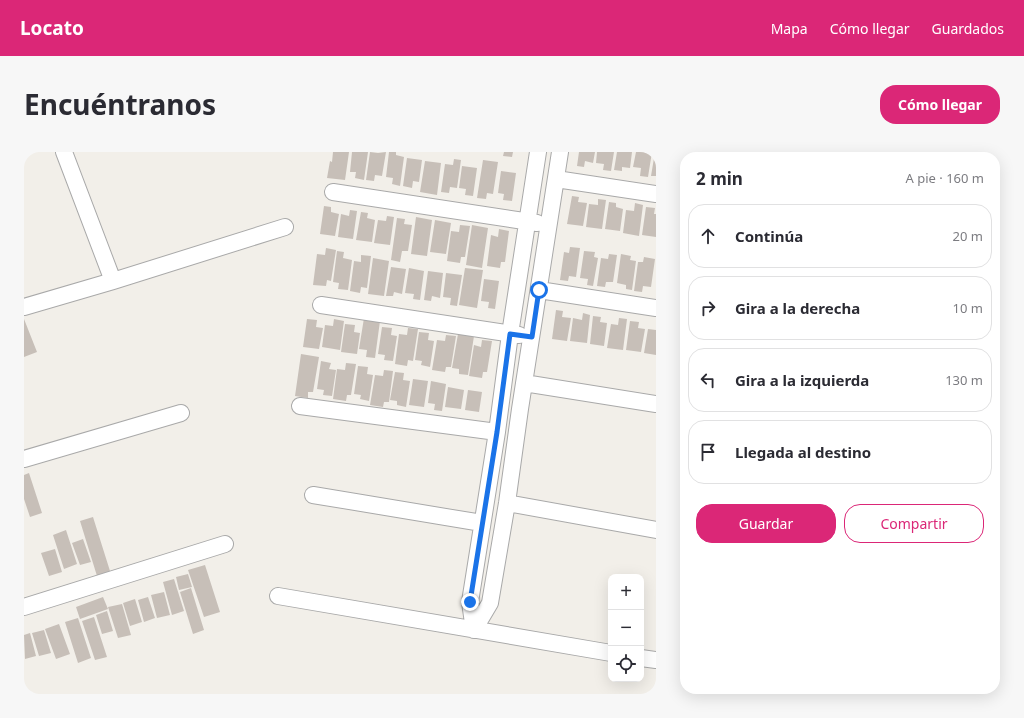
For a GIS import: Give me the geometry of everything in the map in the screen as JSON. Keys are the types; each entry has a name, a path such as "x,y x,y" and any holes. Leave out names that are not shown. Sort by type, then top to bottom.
{"street":[{"path":"64,152 112,281"},
{"path":"474,630 470,602 497,432 510,334 538,152"},
{"path":"474,630 490,603 507,503 560,152"},
{"path":"556,179 656,194"},
{"path":"333,192 549,224"},
{"path":"24,307 285,227"},
{"path":"539,290 656,308"},
{"path":"321,305 532,337"},
{"path":"524,383 656,404"},
{"path":"300,406 497,432"},
{"path":"24,459 181,413"},
{"path":"313,495 482,523"},
{"path":"507,503 656,530"},
{"path":"24,606 225,544"},
{"path":"278,596 608,652"},
{"path":"644,658 656,660"}],"building":[{"path":"333,152 349,152 345,180 327,178 330,161 332,162"},
{"path":"352,152 368,152 364,180 355,178 356,172 350,172"},
{"path":"370,152 386,152 382,176 375,175 374,181 366,180"},
{"path":"389,152 396,152 396,155 404,157 400,186 392,184 393,178 386,177"},
{"path":"504,152 513,152 512,157 503,156"},
{"path":"579,152 595,152 593,163 585,161 584,167 577,166"},
{"path":"597,152 614,152 611,171 603,170 604,164 596,163"},
{"path":"617,152 632,152 630,168 622,167 622,171 614,170"},
{"path":"636,152 652,152 648,177 640,176 641,168 633,167"},
{"path":"655,152 656,176 651,176"},
{"path":"407,158 422,160 419,182 413,181 412,188 403,186"},
{"path":"454,159 461,160 457,188 450,187 449,193 441,192 445,164 453,165"},
{"path":"483,160 498,162 493,194 487,193 486,199 477,198"},
{"path":"425,161 441,163 437,195 420,192"},
{"path":"462,166 477,168 473,196 465,195 466,189 459,188"},
{"path":"501,171 516,173 512,201 503,200 504,194 498,193"},
{"path":"572,196 579,197 578,202 587,203 583,226 567,224"},
{"path":"598,199 606,200 602,229 586,227 589,204 598,205"},
{"path":"609,202 616,203 616,207 623,209 620,231 605,229"},
{"path":"635,203 643,205 639,236 623,233 626,210 634,211"},
{"path":"324,206 331,207 331,212 339,214 335,236 320,234"},
{"path":"646,207 655,208 654,214 656,214 656,237 642,235"},
{"path":"350,210 357,211 353,239 338,237 341,214 349,216"},
{"path":"361,212 368,213 367,218 375,220 372,242 356,240"},
{"path":"387,216 394,217 390,245 374,243 378,220 386,221"},
{"path":"416,217 432,220 427,256 411,254"},
{"path":"397,218 405,219 404,224 412,225 408,251 402,251 400,262 391,260"},
{"path":"435,220 451,223 446,254 430,252"},
{"path":"460,225 470,226 465,257 461,257 460,263 447,261 451,231 459,232"},
{"path":"472,225 488,228 482,268 466,265"},
{"path":"499,229 509,231 505,262 501,262 500,268 487,266 491,235 498,237"},
{"path":"570,247 580,248 576,277 569,276 568,281 560,280 564,252 569,253"},
{"path":"326,248 336,250 331,281 327,280 326,286 313,285 317,254 325,255"},
{"path":"337,251 344,252 343,258 352,260 348,290 338,289 339,283 333,282"},
{"path":"584,251 595,252 594,257 598,258 593,286 587,285 588,279 580,278"},
{"path":"609,254 617,255 613,282 606,282 605,287 597,286 601,258 608,259"},
{"path":"621,254 631,256 630,260 636,261 632,290 626,289 626,285 617,283"},
{"path":"361,255 371,256 367,288 361,287 360,293 350,291 354,261 361,262"},
{"path":"644,257 655,259 651,287 643,286 642,292 634,291 638,262 643,262"},
{"path":"373,258 389,261 384,296 368,294"},
{"path":"391,267 406,269 402,294 394,292 393,296 386,296"},
{"path":"409,268 424,271 420,300 413,299 414,294 405,293"},
{"path":"465,268 483,270 477,308 459,305"},
{"path":"428,271 443,273 440,298 432,296 431,301 424,300"},
{"path":"446,273 462,275 457,306 450,305 451,298 443,297"},
{"path":"484,279 499,281 495,309 488,308 489,302 481,301"},
{"path":"556,310 563,311 562,317 571,318 567,341 552,339"},
{"path":"583,313 590,315 587,343 570,341 573,318 582,320"},
{"path":"593,316 601,317 600,322 607,323 604,346 590,344"},
{"path":"364,318 380,321 375,358 366,357 367,350 359,349"},
{"path":"619,318 627,319 623,350 607,348 611,324 618,325"},
{"path":"24,319 37,352 24,357"},
{"path":"307,319 317,320 316,327 323,328 319,349 303,347"},
{"path":"334,319 344,321 340,350 322,347 325,325 333,326"},
{"path":"630,321 639,322 638,328 645,329 641,352 626,350"},
{"path":"345,324 355,325 354,332 360,333 357,354 341,352"},
{"path":"382,327 392,328 391,335 397,336 393,361 384,360 385,355 378,354"},
{"path":"408,328 418,329 413,361 408,360 407,366 395,364 399,334 407,335"},
{"path":"648,329 656,330 656,355 644,353"},
{"path":"419,332 429,333 428,340 434,341 430,367 421,365 422,361 415,360"},
{"path":"458,334 474,336 468,375 459,374 459,369 452,368"},
{"path":"446,335 456,336 451,367 446,367 445,372 432,370 437,340 445,341"},
{"path":"482,340 492,341 487,372 483,372 482,378 469,376 474,345 481,347"},
{"path":"301,354 319,357 313,392 308,392 308,398 295,396"},
{"path":"321,361 331,363 329,369 336,370 332,396 323,395 324,390 317,389"},
{"path":"346,363 356,364 351,395 347,395 346,401 333,399 337,369 345,370"},
{"path":"358,366 368,367 367,374 373,375 369,401 360,399 361,395 354,394"},
{"path":"384,370 393,371 389,402 384,402 383,407 370,405 375,375 383,376"},
{"path":"395,372 404,373 403,380 410,381 406,407 397,405 397,401 390,400"},
{"path":"413,379 428,381 424,407 409,405"},
{"path":"431,381 446,384 442,411 434,410 435,404 428,403"},
{"path":"448,387 464,390 461,409 445,407"},
{"path":"468,390 482,392 479,412 465,410"},
{"path":"29,473 42,513 30,517 24,499 24,475"},
{"path":"93,517 110,571 97,576 80,521"},
{"path":"66,530 77,564 64,569 53,535"},
{"path":"83,539 91,562 80,565 72,543"},
{"path":"55,549 62,572 49,576 41,553"},
{"path":"205,565 220,612 204,617 188,570"},
{"path":"188,574 192,587 179,590 176,577"},
{"path":"174,579 184,611 172,615 163,582"},
{"path":"191,588 204,630 193,634 180,592"},
{"path":"164,592 170,615 157,618 151,595"},
{"path":"103,597 108,609 80,619 76,607"},
{"path":"148,597 155,618 144,622 138,600"},
{"path":"135,599 142,622 130,626 123,603"},
{"path":"122,604 131,635 118,638 108,607"},
{"path":"107,611 113,631 102,634 96,615"},
{"path":"94,617 107,657 95,660 82,621"},
{"path":"78,618 91,658 78,663 65,622"},
{"path":"59,624 70,654 56,659 45,629"},
{"path":"44,630 51,653 39,656 32,633"},
{"path":"30,633 36,656 25,659 24,635"}],"route":[{"path":"470,602 497,432 510,334 532,337 539,290"}]}
